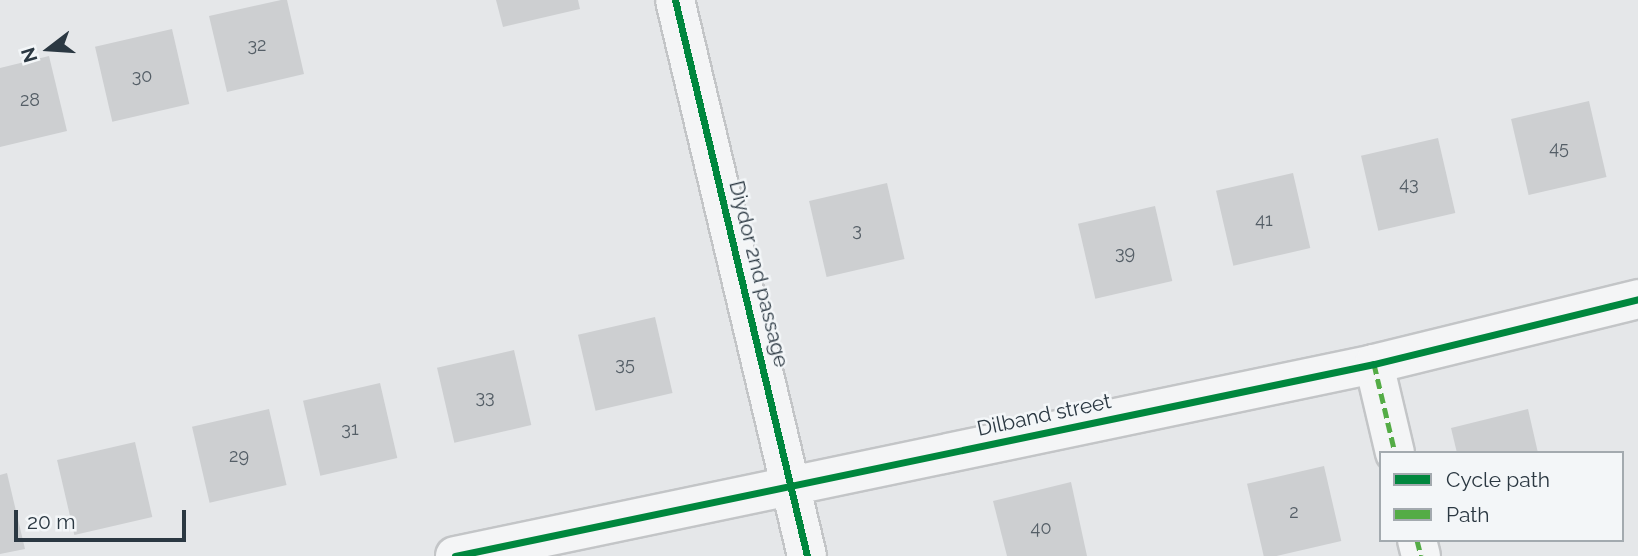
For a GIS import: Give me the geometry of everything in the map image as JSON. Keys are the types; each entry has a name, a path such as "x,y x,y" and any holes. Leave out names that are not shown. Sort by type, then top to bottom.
{"street":[{"name":"Diydor 2nd passage","path":"675,0 807,556"},
{"name":"Dilband street","path":"455,556 1374,364 1638,299"},
{"path":"1374,364 1395,451"}],"building":[{"path":"287,0 304,74 227,92 209,16"},
{"path":"496,0 578,0 580,9 503,27"},
{"path":"172,29 189,104 112,122 95,47"},
{"path":"49,56 67,131 0,147 0,68"},
{"path":"1589,101 1607,177 1529,195 1511,119"},
{"path":"1438,138 1455,213 1378,231 1361,156"},
{"path":"1293,173 1310,248 1233,266 1216,191"},
{"path":"887,183 905,259 827,277 809,201"},
{"path":"1155,206 1172,281 1095,299 1078,224"},
{"path":"655,317 673,393 596,411 578,335"},
{"path":"514,350 531,425 454,443 437,368"},
{"path":"380,383 397,458 320,476 303,401"},
{"path":"269,409 287,485 210,503 192,427"},
{"path":"1528,409 1538,451 1457,451 1451,428"},
{"path":"135,442 152,517 74,535 57,460"},
{"path":"1324,466 1341,541 1276,556 1264,556 1247,484"},
{"path":"7,473 25,549 0,554 0,475"},
{"path":"1071,482 1087,556 1007,556 993,501"}],"marked path":[{"path":"1374,364 1395,451"},
{"path":"1418,542 1421,556"}],"cycle path":[{"path":"675,0 807,556"},
{"path":"455,556 1374,364 1638,299"}]}
